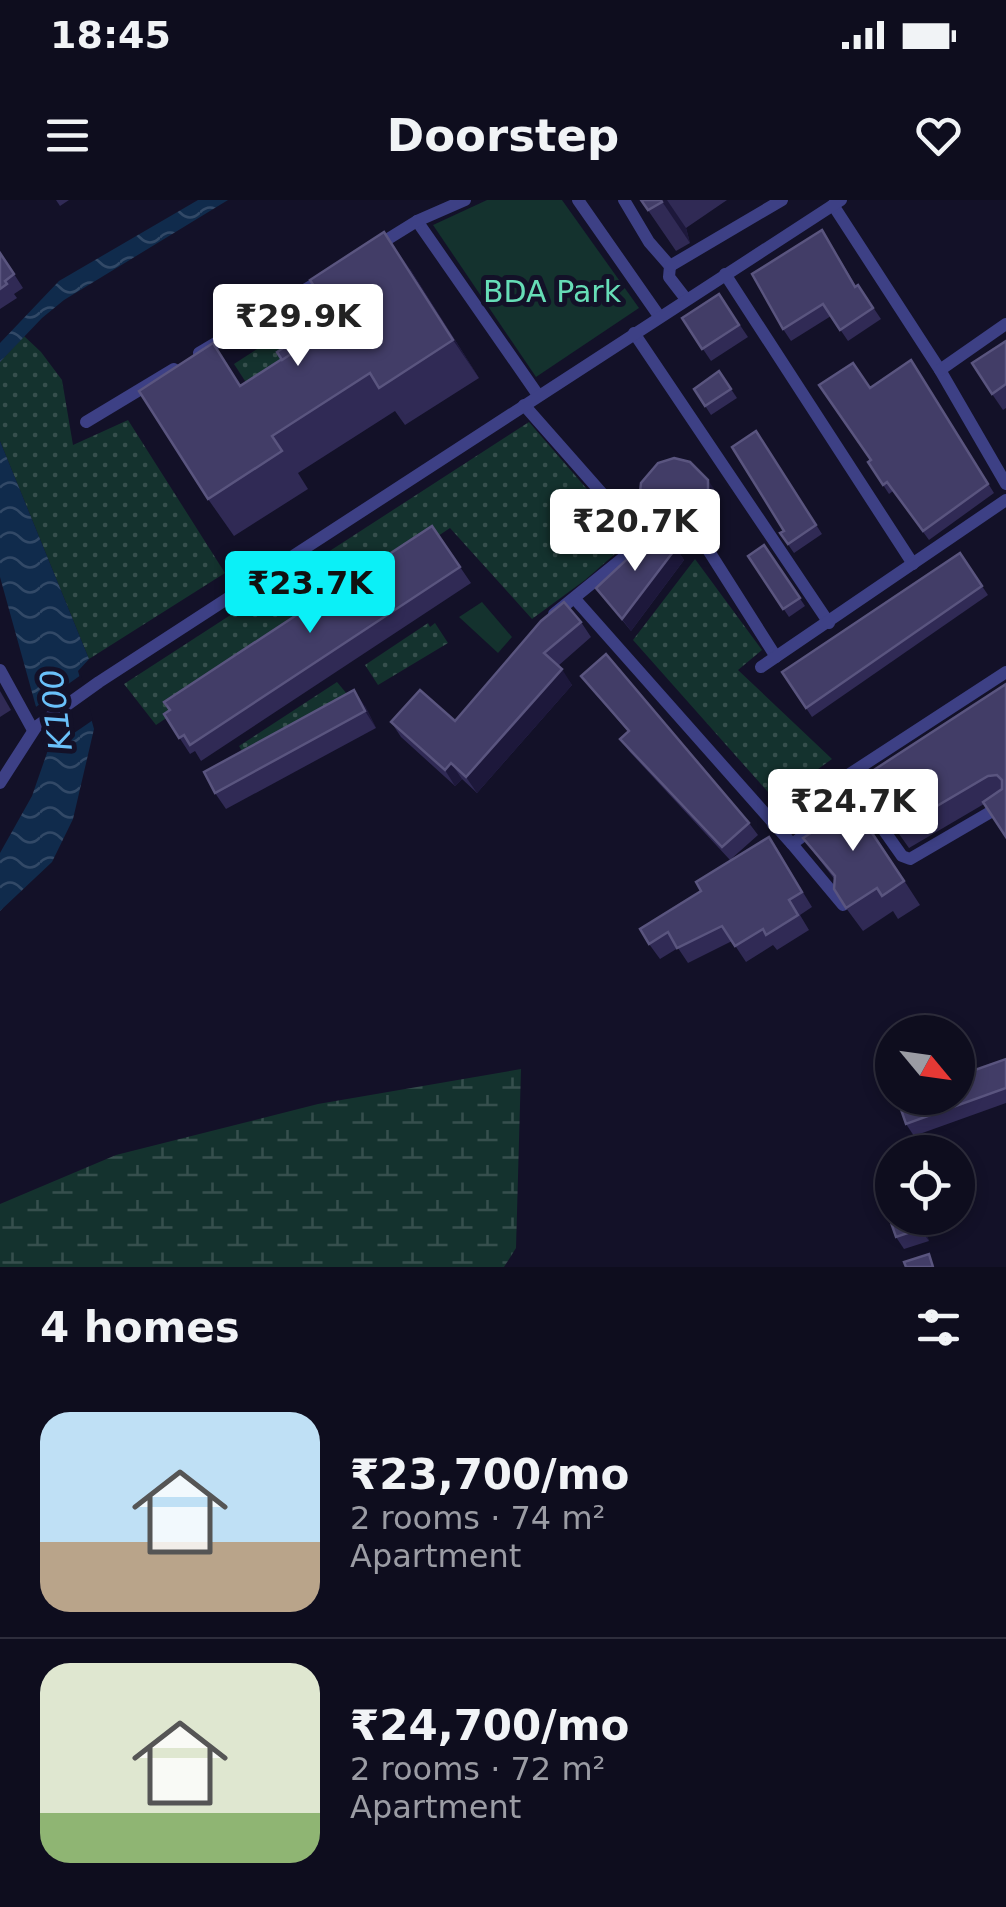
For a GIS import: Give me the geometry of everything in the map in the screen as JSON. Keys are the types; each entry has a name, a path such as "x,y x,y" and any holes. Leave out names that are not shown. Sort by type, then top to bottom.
{"street":[{"path":"368,252 417,221 466,200"},
{"path":"578,200 659,316"},
{"path":"624,200 649,242 670,266 669,277 686,299"},
{"path":"670,266 782,200"},
{"path":"0,783 35,729 86,692 837,202 1006,484"},
{"path":"417,221 538,395"},
{"path":"86,422 334,272"},
{"path":"725,274 914,564"},
{"path":"940,370 1006,324"},
{"path":"634,332 828,623"},
{"path":"524,405 644,541 538,626"},
{"path":"761,668 1006,500"},
{"path":"705,545 776,657"},
{"path":"575,599 843,906"},
{"path":"0,670 35,729"},
{"path":"772,824 1006,672"},
{"path":"792,844 896,768"},
{"path":"859,795 902,856 910,859 1006,803"}],"green space":[{"name":"BDA Park","path":"487,200 562,200 639,308 536,377 433,225"},
{"path":"324,306 350,346 260,404 234,364"},
{"path":"24,336 62,380 73,445 128,420 225,573 89,659 0,441 0,362"},
{"path":"529,422 631,540 532,619 450,528 156,725 124,684"},
{"path":"695,559 762,650 738,670 832,759 775,800 633,640"},
{"path":"482,602 512,637 498,653 459,617"},
{"path":"428,623 430,627 435,623 448,643 378,685 365,665"},
{"path":"337,682 352,700 245,756 239,746"},
{"path":"521,1069 516,1248 504,1267 0,1267 0,1204 116,1155 318,1104"}],"water":[{"path":"198,200 228,200 64,300 0,362 0,343 59,281"},
{"name":"K100","path":"0,441 89,659 78,671 94,729 73,819 52,862 0,911 0,853 32,796 48,750 0,577"}],"pier":[{"path":"81,675 93,720 45,753 33,709"}],"building":[{"path":"641,200 661,200 662,202 648,210"},
{"path":"822,230 855,287 858,285 873,308 840,330 823,304 783,329 752,274"},
{"path":"384,232 453,340 379,388 370,373 272,436 282,451 208,499 139,391 213,343 240,386 338,323 310,280"},
{"path":"0,253 14,274 0,289"},
{"path":"719,294 739,325 702,349 682,318"},
{"path":"295,340 300,348 282,360 277,352"},
{"path":"1006,341 1006,384 992,394 972,363"},
{"path":"911,360 988,484 923,531 887,482 883,485 868,462 871,460 819,385 853,363 870,388"},
{"path":"719,371 731,389 705,406 694,389"},
{"path":"756,431 816,525 788,544 780,533 784,531 732,447"},
{"path":"674,458 690,462 708,480 708,508 684,528 661,533 645,512 641,483 658,463"},
{"path":"432,526 460,567 190,745 184,735 179,738 164,714 170,710 164,702"},
{"path":"655,533 676,548 622,619 596,588"},
{"path":"764,545 800,598 783,609 748,556"},
{"path":"960,553 982,586 806,708 782,672"},
{"path":"564,602 581,622 544,653 562,669 466,777 451,763 445,770 391,722 420,690 455,721 541,621"},
{"path":"606,654 749,823 722,847 620,739 629,731 581,676"},
{"path":"1006,684 1006,837 983,802 1002,789 1002,780 997,775 988,776 896,830 860,779"},
{"path":"354,690 365,711 215,793 204,772"},
{"path":"846,794 904,881 882,896 877,888 846,908 834,889 835,876 803,838 834,818 826,807"},
{"path":"769,837 802,892 789,900 798,915 766,935 763,929 735,946 722,926 677,948 668,932 649,944 640,929 701,891 696,882"},
{"path":"1006,1059 1006,1088 975,1099 975,1070"},
{"path":"903,1115 931,1115 906,1124"},
{"path":"929,1254 933,1267 906,1267 904,1262"}]}
